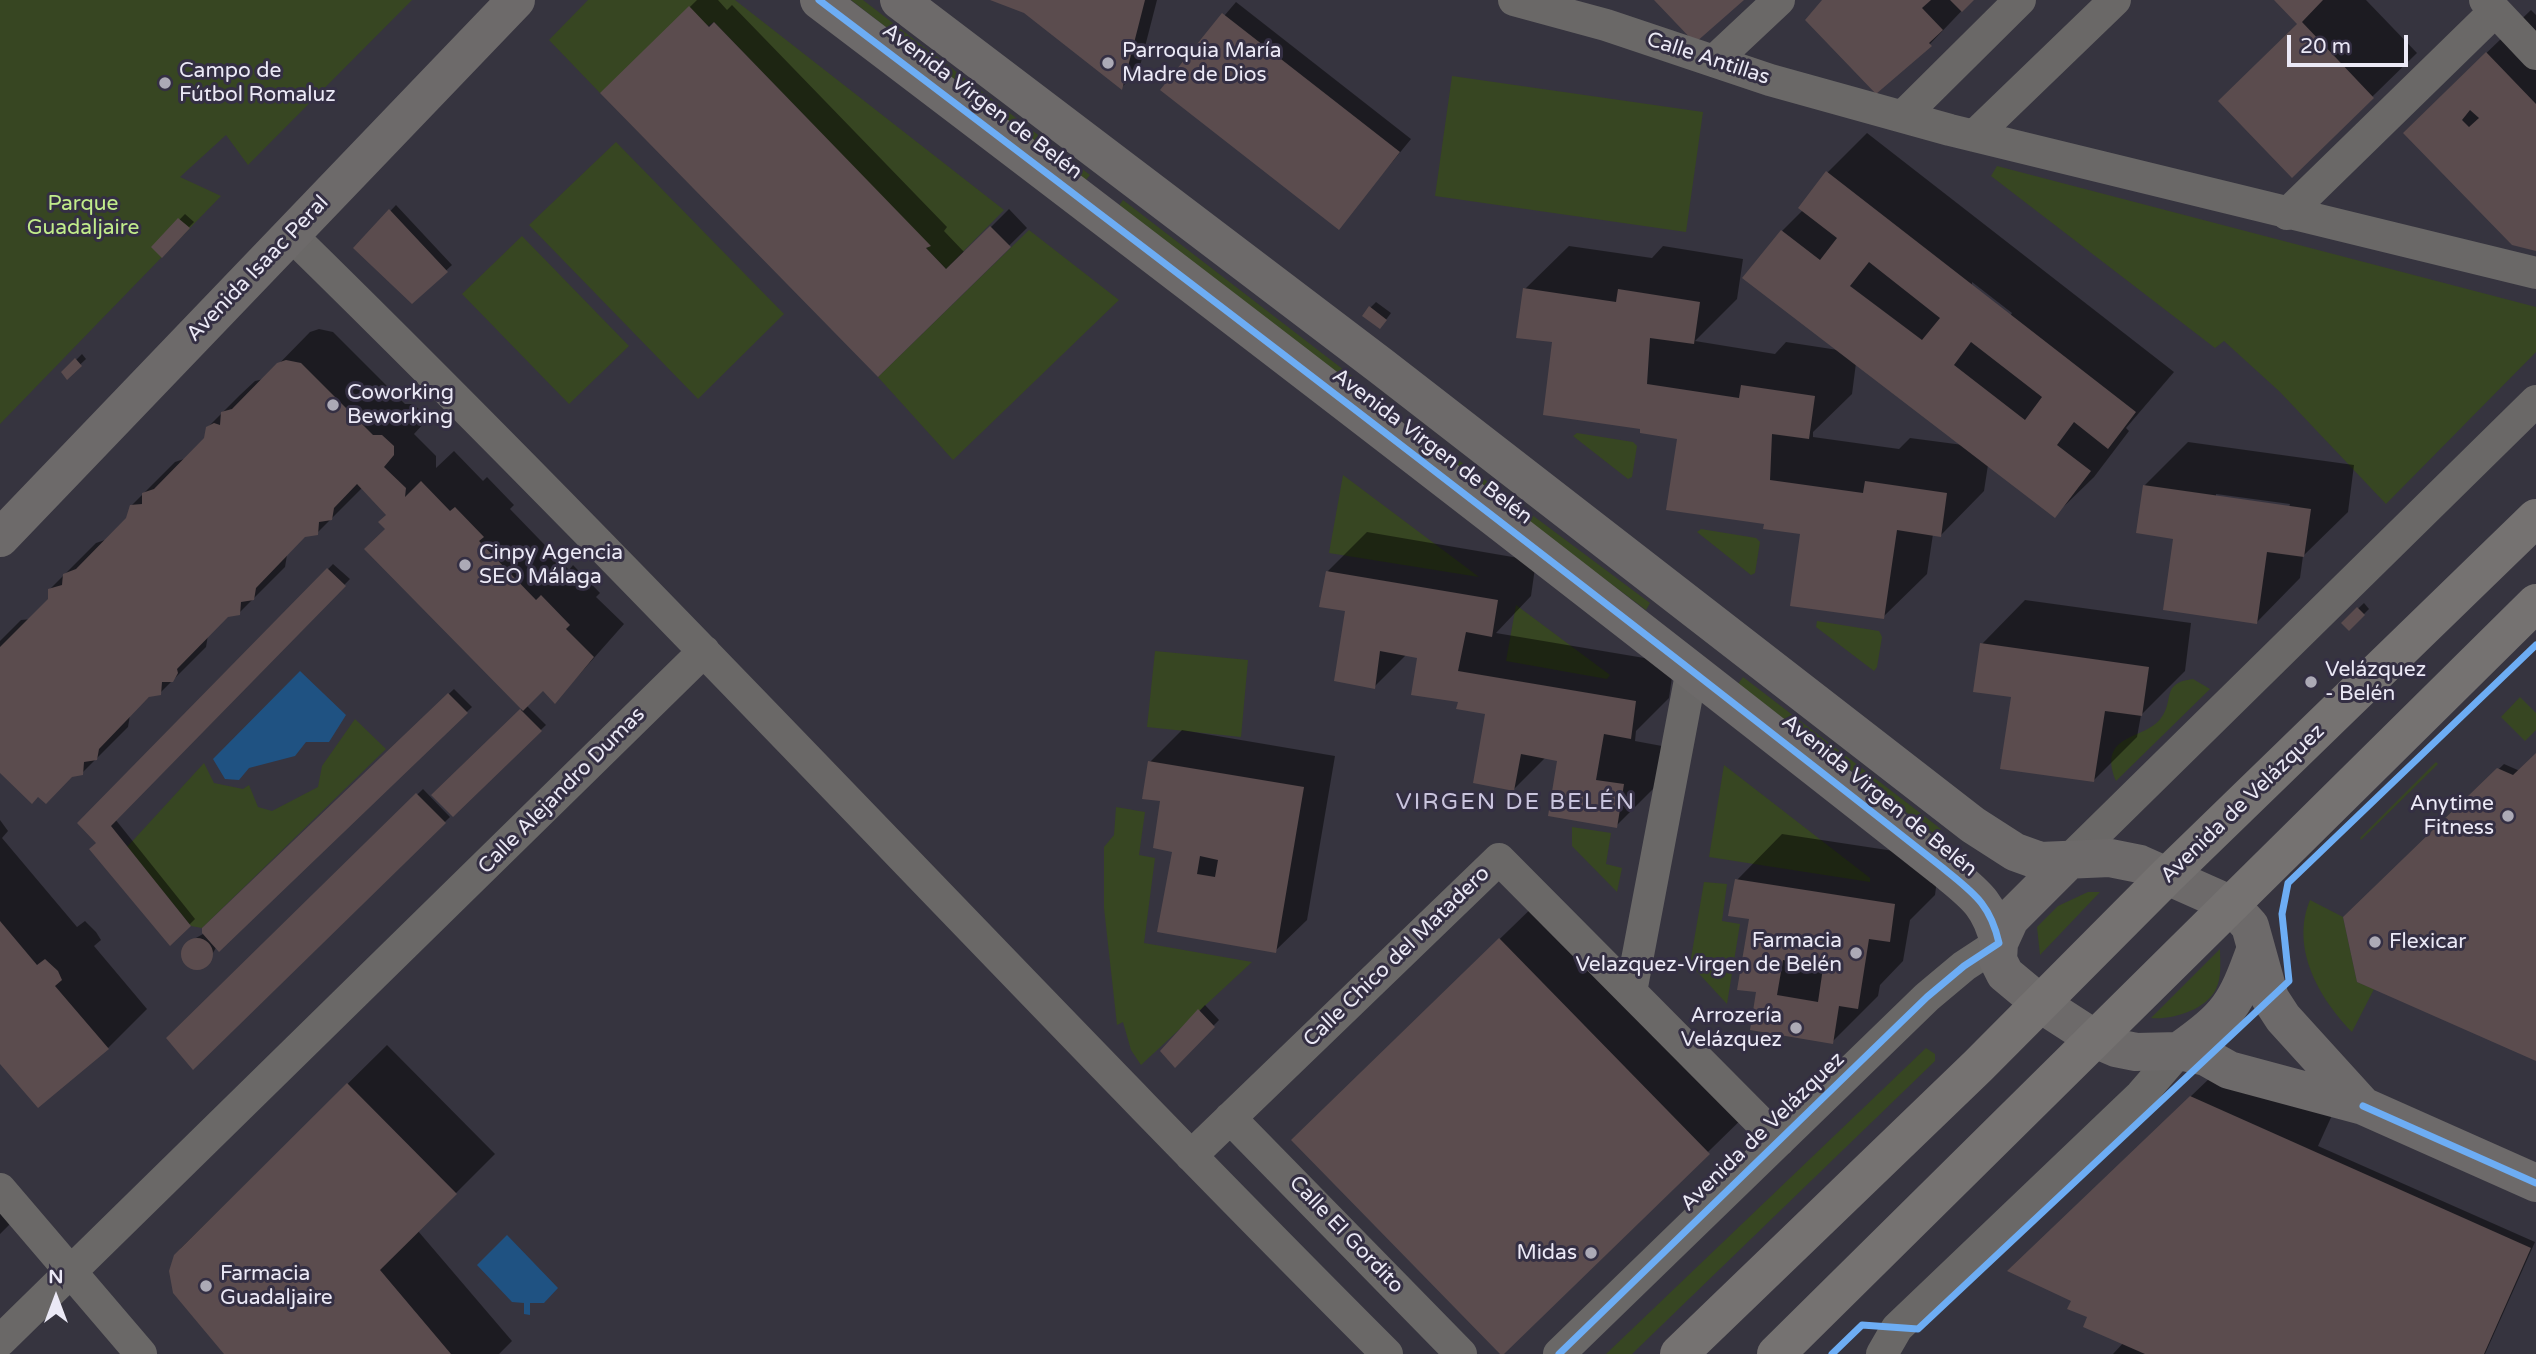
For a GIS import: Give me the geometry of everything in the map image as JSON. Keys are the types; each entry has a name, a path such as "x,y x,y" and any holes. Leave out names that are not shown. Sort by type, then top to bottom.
{"main road":[{"name":"Avenida de Velázquez","path":"1679,1354 2041,1004 2167,876 2536,518"},
{"path":"1776,1354 2536,603"}],"street":[{"name":"Avenida Isaac Peral","path":"0,538 516,0"},
{"name":"Avenida Virgen de Belén","path":"819,0 1193,284 1354,411 1478,502 1976,896 1993,917 1999,943 1998,960 2005,974 2041,1004 2095,1039 2136,1052 2179,1051 2206,1057 2229,1070 2363,1106"},
{"name":"Avenida Virgen de Belén","path":"900,0 1381,366 1973,825 2015,852 2040,861 2067,862 2110,858 2140,863 2230,904"},
{"name":"Calle Antillas","path":"1514,0 1606,25 1714,61 1974,136 2536,273"},
{"path":"1714,61 1779,0"},
{"path":"1903,116 2020,0"},
{"path":"1974,136 2115,0"},
{"path":"2287,214 2490,5 2536,54"},
{"path":"290,234 704,651 1191,1156 1387,1354"},
{"path":"1999,943 2010,919 2536,401"},
{"name":"Calle Alejandro Dumas","path":"0,1341 704,651"},
{"path":"1631,992 1692,669"},
{"name":"Calle Chico del Matadero","path":"1191,1156 1499,859 1779,1141"},
{"path":"2230,904 2250,926 2270,998 2283,1018 2363,1106 2536,1183"},
{"name":"Avenida de Velázquez","path":"1559,1354 1927,997 1964,966 1999,943"},
{"path":"1882,1354 1897,1328 2132,1104 2179,1051 2225,1016 2242,987 2256,948"},
{"name":"Calle El Gordito","path":"1230,1118 1461,1354"},
{"path":"0,1189 141,1354"}],"green space":[{"name":"Parque Guadaljaire","path":"0,0 412,0 248,165 226,135 180,177 221,196 0,424"},
{"path":"588,0 735,0 1004,210 946,269 926,248 930,246 714,22 600,93 549,40"},
{"path":"851,0 863,0 1090,175 1085,181"},
{"path":"1452,76 1703,112 1686,232 1435,196"},
{"path":"616,142 784,314 698,399 529,225"},
{"path":"1997,166 2536,307 2536,352 2386,504 2280,392 2224,341 2215,348 1991,176"},
{"path":"1123,200 1353,377 1348,384 1118,207"},
{"path":"1029,230 1119,300 953,460 878,377"},
{"path":"522,236 629,346 569,404 462,294"},
{"path":"1577,433 1633,442 1637,446 1632,477 1628,479 1573,436"},
{"path":"1441,447 1650,603 1646,610 1436,453"},
{"path":"1343,475 1479,577 1329,553"},
{"path":"1701,529 1756,538 1760,542 1755,573 1751,575 1697,532"},
{"path":"1516,605 1610,675 1607,679 1506,661"},
{"path":"1817,621 1879,631 1882,637 1874,671 1816,627"},
{"path":"1155,651 1248,660 1241,737 1147,727"},
{"path":"1743,677 1941,829 1936,835 1738,684"},
{"path":"2193,679 2210,689 2116,781 2112,754 2117,746 2154,725 2165,711 2172,688 2183,681"},
{"path":"2520,697 2536,713 2536,730 2525,741 2501,717"},
{"path":"355,719 386,749 202,928 191,926 127,847 204,763 214,783 243,789 249,785 258,807 272,811 318,787 322,766"},
{"path":"2436,762 2438,764 2361,840 2360,838"},
{"path":"1724,765 1870,878 1870,882 1709,857"},
{"path":"1116,807 1145,812 1139,855 1155,858 1144,943 1252,962 1141,1065 1131,1050 1123,1022 1117,1025 1104,908 1104,847 1114,835"},
{"path":"1572,827 1611,833 1606,864 1622,868 1617,892 1572,846"},
{"path":"1704,882 1727,884 1722,921 1740,924 1727,1004 1690,964"},
{"path":"2088,892 2100,892 2040,955 2037,927 2058,906"},
{"path":"2310,900 2343,917 2357,982 2374,989 2352,1032 2329,1004 2311,971 2303,936"},
{"path":"2220,949 2219,980 2216,989 2205,1003 2178,1015 2151,1018"},
{"path":"1926,1048 1935,1054 1935,1061 1632,1354 1606,1354"}],"water":[{"path":"300,671 346,715 329,742 306,742 295,756 249,768 239,780 225,779 213,759"},
{"path":"507,1235 558,1288 544,1303 530,1303 530,1315 524,1314 524,1303 512,1302 477,1265"}],"building":[{"name":"Parroquia María Madre de Dios","path":"990,0 1145,0 1122,90 1024,13"},
{"path":"1654,0 1744,0 1695,43"},
{"path":"1822,0 1931,0 1922,8 1943,30 1929,43 1932,46 1876,94 1805,20"},
{"path":"1950,0 1974,0 1962,12"},
{"path":"2274,0 2323,0 2302,22 2374,98 2292,178 2218,101 2297,24"},
{"path":"689,6 709,27 714,22 931,246 926,248 946,269 990,226 1011,247 878,377 600,93"},
{"path":"1222,13 1400,152 1339,230 1160,90"},
{"path":"2486,52 2536,104 2536,251 2512,245 2403,133","holes":["2470,110 2479,118 2469,127 2462,120"]},
{"path":"1826,171 2136,412 2108,449 2074,422 2057,445 2091,471 2055,518 1742,278 1781,230 1820,260 1837,238 1798,208","holes":["1869,262 1940,318 1922,340 1850,286","1971,342 2042,397 2025,420 1954,365"]},
{"path":"389,209 448,272 412,304 353,248"},
{"path":"178,218 190,228 162,258 151,247"},
{"path":"1523,288 1616,302 1618,289 1700,302 1694,344 1650,338 1647,384 1739,398 1741,385 1815,396 1809,439 1772,434 1770,480 1863,493 1865,481 1947,493 1941,537 1897,530 1884,619 1790,606 1800,534 1763,529 1764,524 1666,510 1677,439 1640,433 1640,429 1543,415 1552,342 1516,338"},
{"path":"1369,306 1387,320 1380,329 1362,316"},
{"path":"75,358 82,366 67,380 61,372"},
{"path":"286,360 301,363 373,435 382,435 394,446 394,455 384,467 406,488 405,497 421,481 450,511 455,507 484,537 479,541 536,600 541,595 570,625 566,629 594,657 555,704 543,691 523,711 364,549 385,529 378,522 386,515 357,484 334,508 332,520 319,522 318,535 305,537 256,588 254,600 241,602 240,615 228,617 177,669 178,673 173,682 162,682 161,695 149,697 99,749 97,760 84,762 83,775 72,777 46,804 38,797 32,804 0,773 0,647 48,599 48,589 62,585 63,574 76,569 126,518 130,505 142,504 142,493 154,489 204,438 206,427 214,423 220,425 221,412 232,409 277,363"},
{"path":"2143,485 2311,509 2304,557 2267,552 2257,624 2163,610 2173,539 2136,533"},
{"path":"327,568 346,586 111,826 191,926 170,946 89,849 96,843 77,823"},
{"path":"1326,571 1498,600 1492,637 1466,632 1458,671 1636,701 1631,739 1604,734 1596,780 1624,784 1617,828 1548,816 1557,761 1521,754 1514,791 1473,783 1485,714 1456,709 1458,702 1411,695 1417,658 1380,651 1375,689 1334,681 1345,611 1319,607"},
{"path":"2357,607 2365,615 2349,631 2341,623"},
{"path":"1980,643 2149,667 2142,716 2105,711 2094,782 2000,769 2011,697 1973,692"},
{"path":"448,693 468,713 219,952 202,933 202,928"},
{"path":"520,709 542,731 453,817 431,795"},
{"path":"2536,753 2536,1061 2357,982 2343,917 2497,768 2513,775"},
{"path":"1148,761 1304,787 1276,953 1157,932 1172,852 1153,848 1160,801 1142,799","holes":["1200,856 1218,860 1215,877 1197,874"]},
{"path":"416,793 446,823 193,1070 166,1038"},
{"path":"1735,879 1895,904 1890,942 1869,939 1858,1009 1839,1006 1833,1044 1750,1030 1756,992 1737,990 1749,919 1728,916","holes":["1783,960 1823,968 1818,1002 1777,995"]},
{"path":"0,921 37,965 45,959 58,971 62,980 55,986 109,1049 38,1108 0,1064"},
{"path":"197,938 208,943 213,954 208,965 197,970 186,965 181,954 186,943"},
{"path":"1499,938 1710,1154 1504,1354 1500,1354 1291,1140"},
{"path":"1198,1009 1215,1027 1175,1068 1160,1051"},
{"path":"347,1083 457,1194 380,1270 451,1354 224,1354 173,1293 169,1271 174,1255"},
{"path":"2190,1096 2531,1248 2484,1354 2145,1354 2083,1327 2087,1317 2067,1309 2071,1301 2007,1271"}],"cycle path":[{"path":"819,0 1383,431 1803,758 1963,885 1979,900 1991,918 1999,943 1964,966 1927,997 1559,1354"},
{"path":"1832,1354 1862,1325 1918,1329 2289,981 2282,914 2288,883 2536,645"},
{"path":"2363,1106 2536,1183"}],"place":[{"name":"Parroquia María Madre de Dios","path":"1108,63"},
{"name":"Campo de Fútbol Romaluz","path":"165,83"},
{"name":"Coworking Beworking","path":"333,405"},
{"name":"Cinpy Agencia SEO Málaga","path":"465,565"},
{"name":"Velázquez - Belén","path":"2311,682"},
{"name":"Anytime Fitness","path":"2508,816"},
{"name":"Flexicar","path":"2375,942"},
{"name":"Farmacia Velazquez-Virgen de Belén","path":"1856,953"},
{"name":"Arrozería Velázquez","path":"1796,1028"},
{"name":"Midas","path":"1591,1253"},
{"name":"Farmacia Guadaljaire","path":"206,1286"}],"district":[{"name":"VIRGEN DE BELÉN","path":"1516,803"}]}
